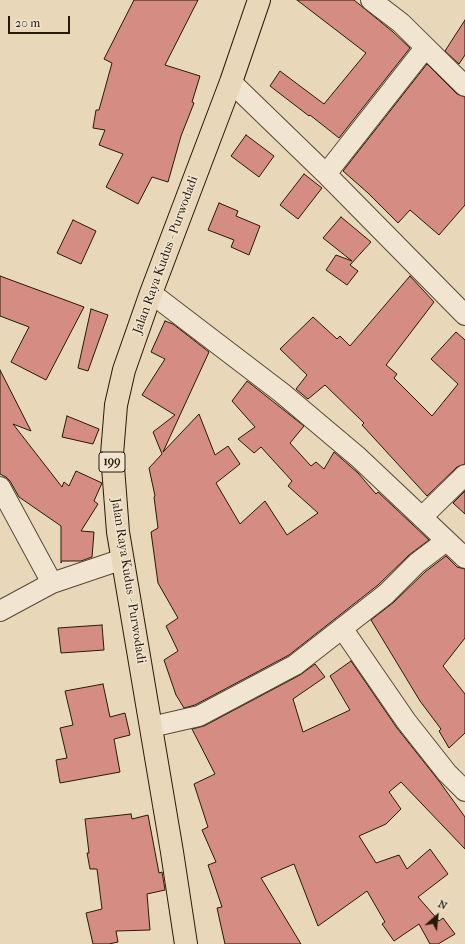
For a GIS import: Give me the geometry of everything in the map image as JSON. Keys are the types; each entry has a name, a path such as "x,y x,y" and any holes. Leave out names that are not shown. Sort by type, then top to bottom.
{"main road":[{"name":"Jalan Raya Kudus - Purwodadi","path":"186,944 118,532 112,454 116,405 124,370 151,293 231,82 260,0"}],"street":[{"path":"371,0 400,23 465,86"},
{"path":"326,174 425,48"},
{"path":"231,82 326,174 465,315"},
{"path":"151,293 282,393 358,457 465,558"},
{"path":"422,517 465,475"},
{"path":"0,487 52,583"},
{"path":"151,727 199,716 296,665 386,594 417,564 446,541"},
{"path":"0,611 52,583 123,559"},
{"path":"342,628 406,721 447,773 465,791"}],"building":[{"path":"134,0 198,0 165,65 200,76 192,102 194,103 181,136 168,182 152,177 138,204 106,187 123,154 99,145 105,130 93,128 96,110 99,110 112,63 104,59"},
{"path":"297,0 354,0 410,48 339,138 270,86 280,71 324,104 366,53"},
{"path":"465,20 465,55 459,64 445,51"},
{"path":"427,64 457,94 465,97 465,205 439,235 410,210 398,223 343,171"},
{"path":"246,135 274,156 259,177 231,156"},
{"path":"304,174 322,188 298,219 280,205"},
{"path":"219,203 238,211 236,216 260,226 249,255 231,247 234,240 208,230"},
{"path":"341,217 371,242 350,265 358,271 347,285 326,270 336,255 352,261 323,238"},
{"path":"73,220 96,231 81,264 57,253"},
{"path":"0,276 84,307 46,380 11,362 29,327 0,316"},
{"path":"410,276 434,302 386,365 397,374 394,378 432,416 458,384 431,359 456,332 465,340 465,464 457,467 427,496 362,425 364,423 325,385 308,399 296,389 307,375 280,349 313,317 337,339 340,336 350,346"},
{"path":"91,309 108,315 88,371 78,368"},
{"path":"165,321 173,324 209,352 163,452 199,414 215,455 228,446 240,464 216,483 240,524 265,501 287,535 318,513 288,486 292,481 261,447 254,453 238,439 255,427 232,401 247,381 304,426 290,443 311,466 316,462 324,469 334,452 358,473 376,494 378,492 429,540 409,555 378,585 289,655 195,705 184,708 176,695 164,660 178,651 166,626 178,618 158,583 151,532 158,528 155,496 149,468 162,454 153,432 175,415 142,395 165,359 151,352"},
{"path":"0,370 31,431 13,424 62,487 64,482 69,486 76,471 102,483 94,501 98,504 81,531 94,532 92,557 81,561 62,561 61,563 61,526 19,497 10,481 0,474"},
{"path":"67,416 99,429 93,444 62,437"},
{"path":"465,491 465,514 453,503"},
{"path":"446,556 457,567 465,569 465,638 443,666 465,694 465,733 449,748 439,731 441,729 420,701 371,620 394,602 425,572"},
{"path":"102,625 104,650 61,653 58,628"},
{"path":"351,661 397,728 465,817 465,849 401,782 389,792 401,809 386,824 359,836 376,863 399,855 407,869 430,849 448,874 418,897 439,921 443,918 455,934 438,944 430,944 419,924 394,941 382,924 385,922 367,891 318,926 294,864 261,878 301,944 225,944 217,908 222,907 208,865 216,862 202,830 208,827 194,784 215,774 192,729 204,726 300,675 315,664 325,677 293,699 303,732 350,710 330,676"},
{"path":"103,684 110,717 125,713 130,735 114,739 120,772 60,783 56,760 67,758 60,728 73,725 65,691"},
{"path":"131,814 132,819 148,815 159,873 162,872 165,890 147,894 150,930 116,931 118,942 109,944 93,944 86,913 102,909 97,869 90,869 87,853 89,853 85,819"}]}
